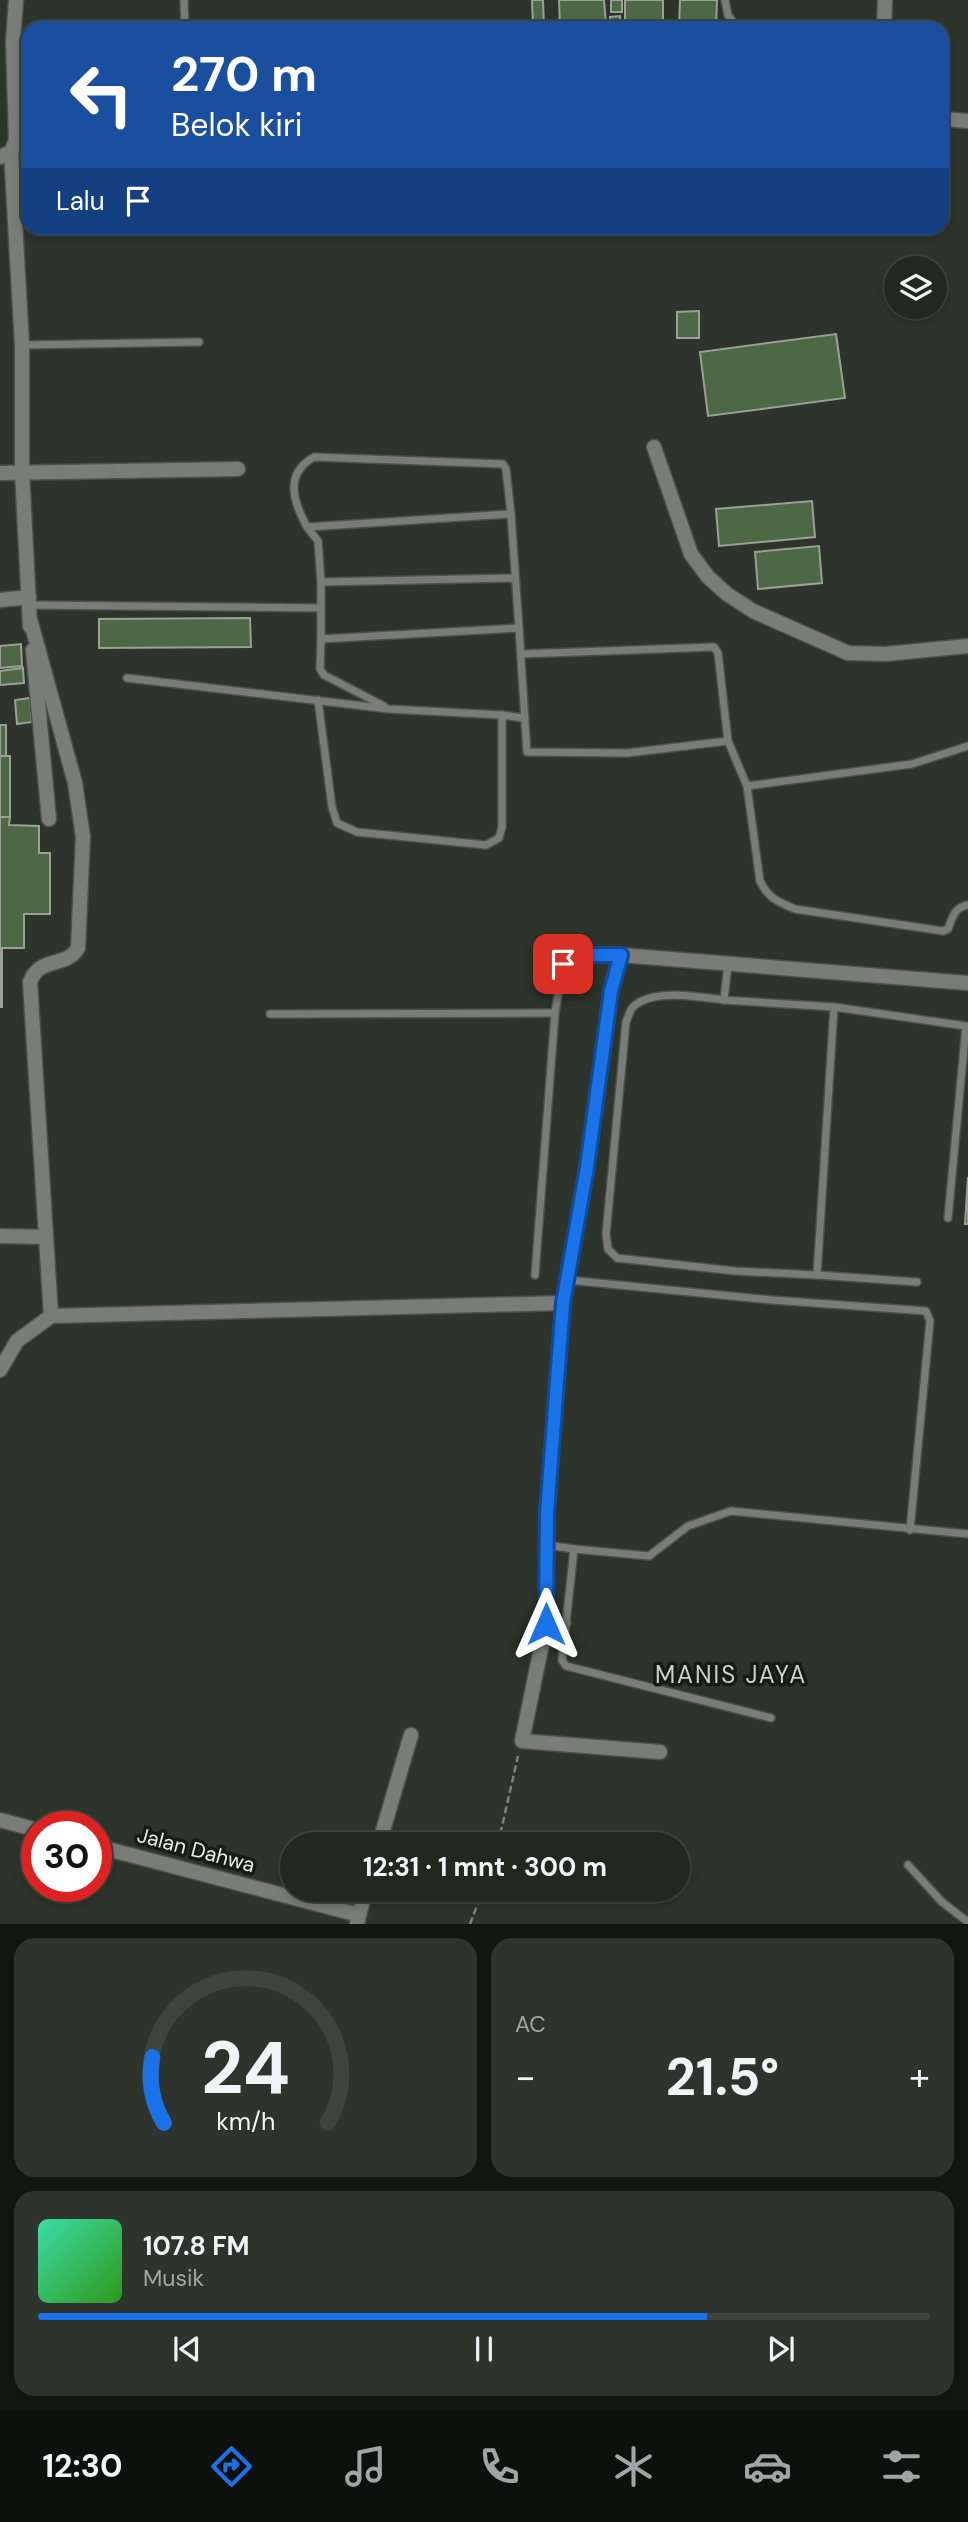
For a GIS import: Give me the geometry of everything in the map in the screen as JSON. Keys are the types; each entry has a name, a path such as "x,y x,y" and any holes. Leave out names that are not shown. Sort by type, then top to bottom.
{"street":[{"path":"16,0 13,42 16,140 6,155 22,345 22,471 29,607 49,819"},
{"path":"884,21 885,0"},
{"path":"949,120 968,121"},
{"path":"654,447 691,554 708,577 727,594 753,611 848,653 885,654 968,646"},
{"path":"0,473 237,470"},
{"path":"0,600 29,607"},
{"path":"29,607 75,783 83,837 78,948 72,956 33,972 30,982 51,1316"},
{"path":"660,1752 522,1741 546,1624 547,1513 563,1303 587,1167 611,991 621,955 968,983"},
{"path":"0,1236 45,1237"},
{"path":"0,1370 4,1353 51,1316 563,1303"},
{"path":"383,1832 411,1735"},
{"path":"0,1820 21,1826"},
{"name":"Jalan Dahwa","path":"112,1850 358,1919"},
{"path":"358,1919 363,1902"}],"lane":[{"path":"184,0 185,21"},
{"path":"725,0 732,21"},
{"path":"22,345 199,342"},
{"path":"389,709 324,676 320,669 321,582 318,541 297,509 293,479 303,463 314,457 503,464 506,469 511,514 527,752 627,753 728,741"},
{"path":"307,527 511,514"},
{"path":"321,582 515,578"},
{"path":"29,607 321,608"},
{"path":"321,639 519,628"},
{"path":"521,654 714,646 718,653 728,741 747,786 760,881 766,895 795,909 943,931 948,929 954,911 968,905"},
{"path":"127,678 389,709 523,718"},
{"path":"318,701 332,807 337,823 357,832 486,845 499,838 502,827 502,715"},
{"path":"747,786 912,764 968,746"},
{"path":"535,1275 555,1013 564,959 567,956 621,955"},
{"path":"724,1000 728,964"},
{"path":"917,1282 736,1271 617,1258 608,1249 606,1234 626,1022 633,1007 653,998 679,994 724,1000 834,1007 967,1026 948,1218"},
{"path":"817,1275 834,1007"},
{"path":"270,1014 555,1013"},
{"path":"567,1280 772,1300 926,1311 930,1321 910,1530"},
{"path":"547,1545 649,1556 688,1526 731,1511 968,1534"},
{"path":"574,1549 562,1660 569,1667 771,1718"},
{"path":"546,1624 567,1623"},
{"path":"908,1865 942,1902 968,1922"}],"path":[{"path":"501,1832 522,1741"},
{"path":"470,1923 478,1902"}],"building":[{"path":"532,0 543,0 544,21 533,21"},
{"path":"559,0 604,0 606,21 560,21"},
{"path":"611,0 622,0 622,12 611,12"},
{"path":"625,0 663,0 663,21 625,21"},
{"path":"680,0 717,0 716,21 679,21"},
{"path":"620,16 620,21 610,21 610,17"},
{"path":"699,311 699,338 677,338 677,312"},
{"path":"836,334 845,398 708,416 700,352"},
{"path":"812,501 815,537 719,546 716,509"},
{"path":"819,546 822,583 758,589 755,552"},
{"path":"250,618 251,647 99,648 99,619"},
{"path":"21,644 22,666 0,668 0,646"},
{"path":"23,668 24,683 0,685 0,671"},
{"path":"30,698 32,722 17,724 15,700"},
{"path":"0,725 6,725 6,756 0,756"},
{"path":"0,756 10,756 10,817 0,817"},
{"path":"0,817 10,817 9,825 39,826 39,853 50,853 50,914 24,914 24,948 0,948"},
{"path":"2,948 2,1007 0,1007"},
{"path":"968,1177 968,1224 965,1224"}],"district":[{"name":"MANIS JAYA","path":"731,1675"}],"route":[{"path":"546,1624 547,1513 563,1303 587,1167 611,991 621,955 571,955 564,959 563,964"}]}
